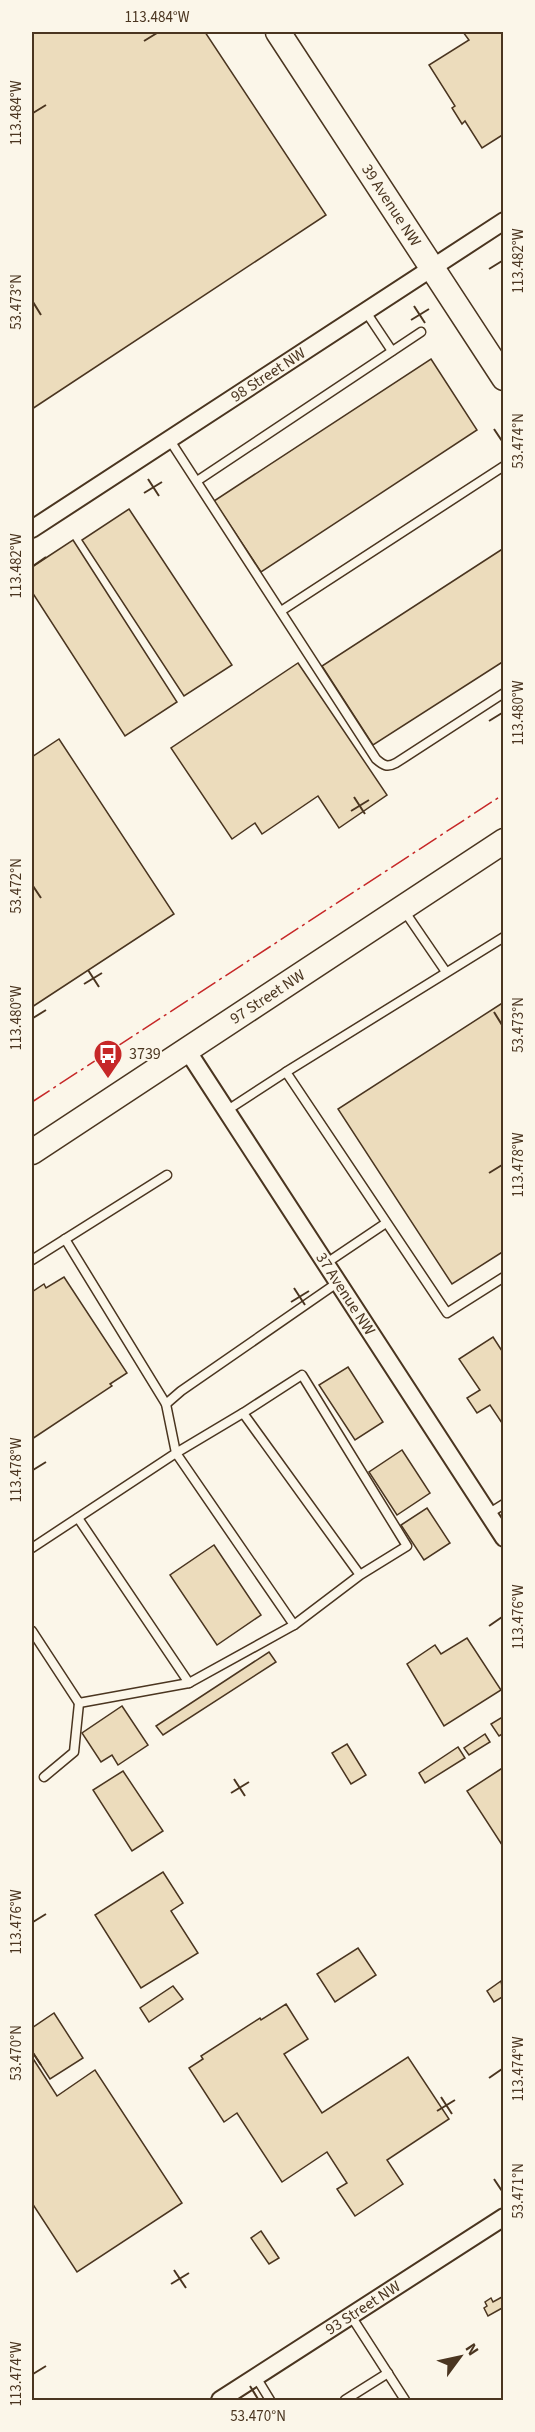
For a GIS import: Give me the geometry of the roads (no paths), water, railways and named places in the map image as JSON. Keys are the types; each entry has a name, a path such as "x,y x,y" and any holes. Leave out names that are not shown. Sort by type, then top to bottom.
{"street":[{"name":"39 Avenue NW","path":"278,32 504,378"},
{"name":"98 Street NW","path":"32,529 504,221"},
{"name":"97 Street NW","path":"32,1152 504,842"},
{"name":"37 Avenue NW","path":"187,1050 504,1538"},
{"name":"93 Street NW","path":"220,2400 504,2217"}],"lane":[{"path":"366,312 392,351"},
{"path":"197,481 421,332"},
{"path":"170,439 376,759 383,765 389,767 396,763 504,693"},
{"path":"281,611 504,466"},
{"path":"402,908 446,972"},
{"path":"226,1112 286,1072 504,937"},
{"path":"286,1072 447,1313 504,1277"},
{"path":"32,1260 167,1175"},
{"path":"325,1263 386,1223"},
{"path":"65,1239 166,1404 176,1454 294,1625"},
{"path":"166,1404 181,1391 337,1283"},
{"path":"32,1548 302,1375 406,1546 360,1575 294,1625 189,1683 79,1703"},
{"path":"243,1413 360,1575"},
{"path":"488,1514 504,1504"},
{"path":"78,1518 189,1683"},
{"path":"32,1631 79,1703 74,1752 44,1777"},
{"path":"351,2316 405,2400"},
{"path":"345,2400 388,2373"},
{"path":"256,2377 270,2400"}],"place":[{"name":"3739","path":"108,1080"}]}
